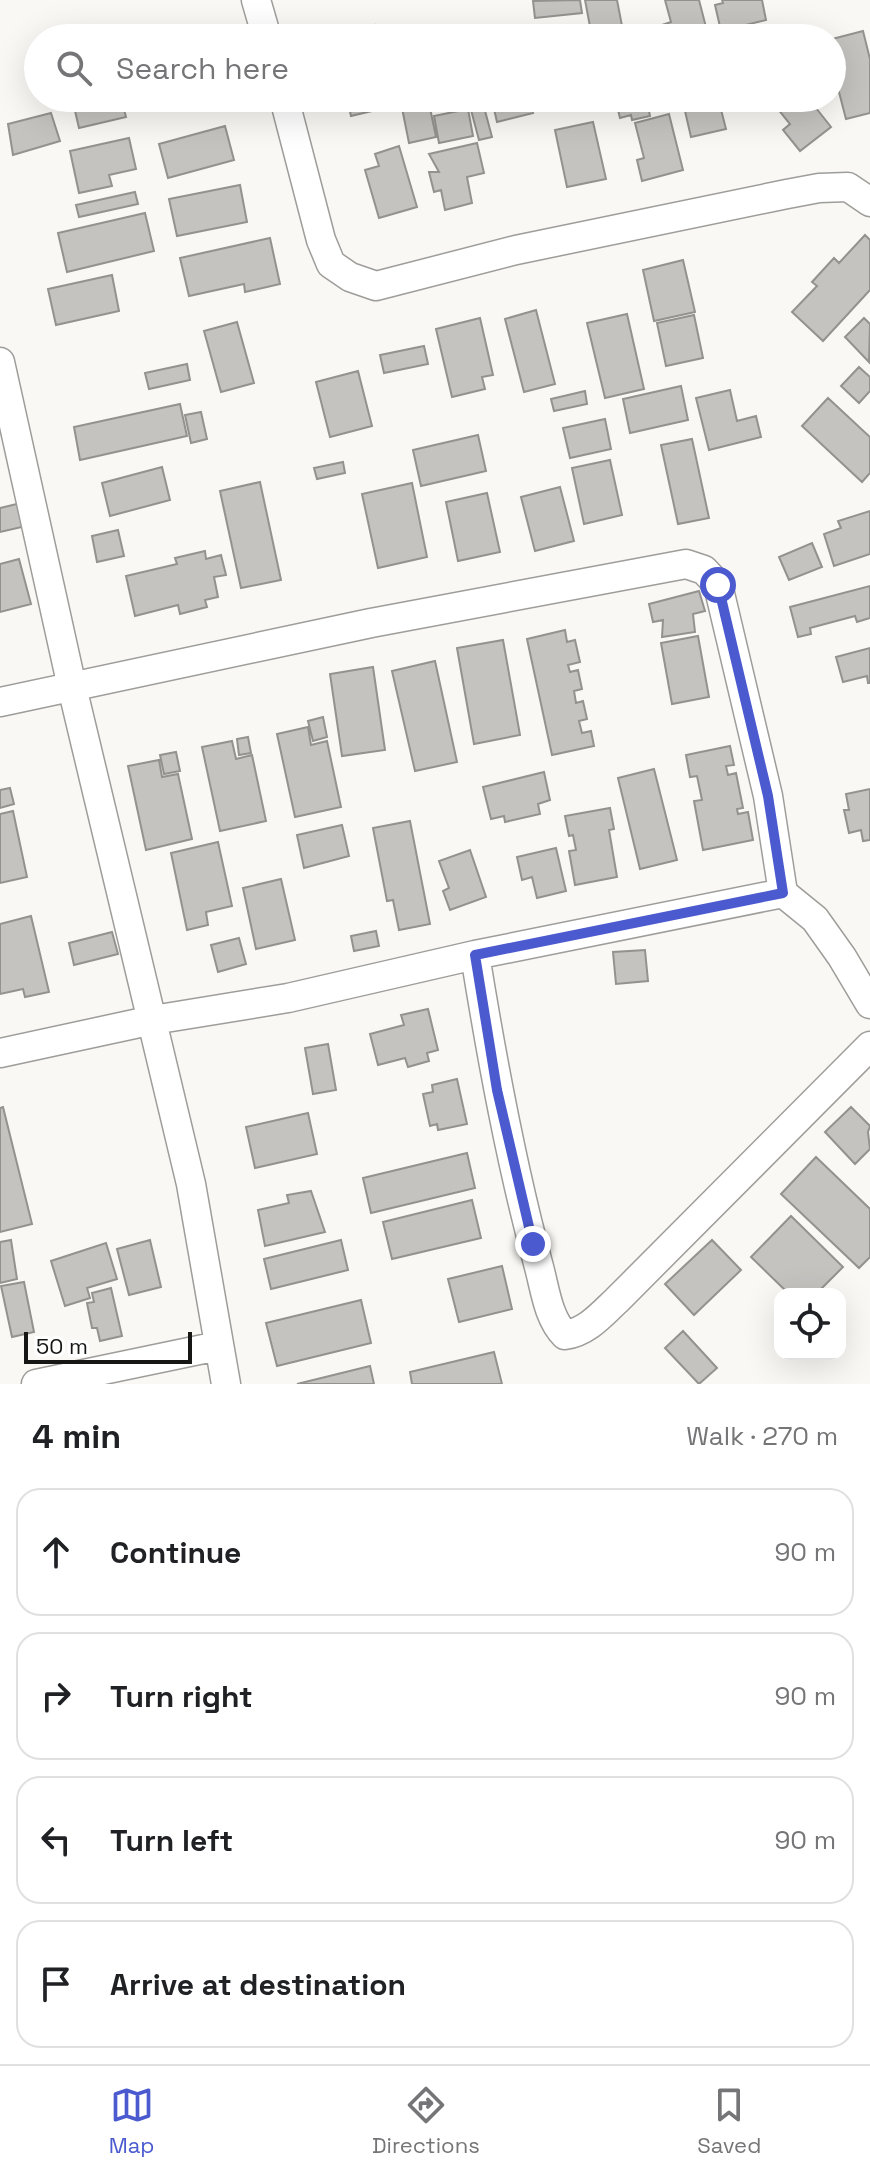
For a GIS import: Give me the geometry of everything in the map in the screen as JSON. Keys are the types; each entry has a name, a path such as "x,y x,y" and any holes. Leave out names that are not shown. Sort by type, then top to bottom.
{"street":[{"path":"256,0 263,24"},
{"path":"288,112 321,240 331,264 350,277 376,286 516,250 819,188 848,187 870,202"},
{"path":"1,368 72,687 191,1184 226,1384"},
{"path":"0,702 371,623 686,564 704,570 718,585 768,796 783,893 815,919 870,1004"},
{"path":"0,1053 153,1020 288,998 475,955 783,893"},
{"path":"475,955 497,1090 533,1244 552,1315 565,1335 588,1327 617,1300 870,1046"},
{"path":"36,1384 218,1346"}],"building":[{"path":"580,0 582,13 535,18 533,1"},
{"path":"585,0 617,0 622,24 590,24"},
{"path":"665,0 699,0 705,24 665,24 671,22"},
{"path":"722,0 762,0 766,20 750,24 719,24 715,5 723,3"},
{"path":"863,31 870,59 870,113 846,119 844,112 846,35"},
{"path":"75,112 125,112 126,117 79,128"},
{"path":"403,112 431,112 436,137 409,143"},
{"path":"469,112 473,136 439,143 434,116"},
{"path":"472,112 485,112 492,137 479,140"},
{"path":"495,112 533,113 497,122"},
{"path":"618,112 649,112 650,116 632,120 631,115 620,118"},
{"path":"685,112 722,112 726,129 691,137"},
{"path":"780,112 819,112 831,127 800,151 783,130 790,124"},
{"path":"51,113 60,141 13,155 8,124"},
{"path":"669,114 683,170 642,181 637,160 644,158 635,123"},
{"path":"593,122 606,179 567,187 555,130"},
{"path":"225,126 234,160 168,178 159,144"},
{"path":"129,138 136,169 109,175 112,186 79,193 70,151"},
{"path":"477,143 484,173 467,177 472,203 445,210 441,190 434,192 429,172 439,172 429,154"},
{"path":"399,146 417,207 379,218 365,170 379,166 375,154"},
{"path":"240,185 247,222 177,236 169,199"},
{"path":"135,192 138,204 79,217 76,205"},
{"path":"145,213 154,251 67,272 58,233"},
{"path":"865,235 870,240 870,290 823,341 792,312 817,286 812,282 834,258 839,263"},
{"path":"270,238 280,284 245,292 244,284 189,296 180,258"},
{"path":"683,260 695,312 654,321 643,270"},
{"path":"112,275 119,311 56,325 48,289"},
{"path":"536,310 555,384 524,392 505,319"},
{"path":"627,314 644,389 605,398 587,323"},
{"path":"694,315 703,358 666,366 657,323"},
{"path":"480,318 493,375 482,377 485,389 452,397 436,329"},
{"path":"864,318 870,324 869,362 845,337"},
{"path":"237,322 254,383 221,392 204,331"},
{"path":"424,346 428,364 384,373 380,355"},
{"path":"187,364 190,380 149,389 145,373"},
{"path":"859,367 870,377 870,391 859,403 841,386"},
{"path":"358,371 372,426 330,437 316,382"},
{"path":"681,386 688,420 630,433 623,399"},
{"path":"730,390 737,421 756,416 761,437 709,450 696,398"},
{"path":"585,391 587,404 554,411 551,399"},
{"path":"828,398 870,437 870,473 862,482 802,426"},
{"path":"180,404 187,436 80,460 74,427"},
{"path":"201,412 207,439 191,443 185,415"},
{"path":"605,419 611,449 570,458 563,428"},
{"path":"478,435 486,471 421,486 413,450"},
{"path":"692,439 709,518 678,524 661,445"},
{"path":"610,460 622,515 584,524 572,468"},
{"path":"343,462 345,473 317,479 314,468"},
{"path":"162,467 170,500 110,516 102,483"},
{"path":"260,482 281,580 241,588 220,491"},
{"path":"412,483 427,557 378,568 362,494"},
{"path":"560,487 574,541 535,551 521,497"},
{"path":"487,493 500,552 458,561 446,502"},
{"path":"21,503 26,526 0,532 0,508"},
{"path":"870,511 870,554 834,566 824,534 841,528 838,521"},
{"path":"118,530 124,556 97,562 92,536"},
{"path":"812,543 822,567 789,580 779,557"},
{"path":"205,551 206,559 221,555 226,575 214,577 218,597 205,600 207,607 180,614 178,605 135,616 126,576 177,564 175,558"},
{"path":"19,559 31,604 0,612 0,564"},
{"path":"870,586 870,618 857,622 855,616 810,628 811,634 798,637 790,607"},
{"path":"699,591 705,611 693,614 695,632 662,637 663,620 653,622 649,604"},
{"path":"565,630 567,642 575,640 580,662 568,665 570,672 578,670 582,689 574,691 576,703 583,701 587,719 579,721 582,733 591,731 594,746 552,755 527,639"},
{"path":"698,636 709,697 672,704 661,643"},
{"path":"503,640 520,735 474,744 457,648"},
{"path":"870,648 870,683 867,676 843,682 836,657"},
{"path":"435,661 457,762 415,771 392,671"},
{"path":"373,667 385,750 342,756 330,674"},
{"path":"323,717 327,737 313,741 308,721"},
{"path":"308,727 311,745 327,741 341,807 295,817 277,734"},
{"path":"248,737 251,753 239,755 237,739"},
{"path":"232,741 236,759 252,755 266,821 220,831 202,747"},
{"path":"730,746 734,765 726,766 728,775 736,773 743,808 737,809 738,814 748,812 753,840 703,850 694,801 702,800 697,776 690,777 686,755"},
{"path":"176,752 180,771 164,774 160,755"},
{"path":"159,760 162,777 178,774 192,839 146,850 128,766"},
{"path":"654,769 677,860 640,869 618,778"},
{"path":"544,772 550,800 538,804 540,814 505,822 504,816 491,819 483,787"},
{"path":"10,788 14,804 0,808 0,790"},
{"path":"870,789 870,840 863,841 861,830 849,833 844,810 849,810 846,794"},
{"path":"610,808 614,829 609,830 617,877 575,885 569,851 576,850 565,816"},
{"path":"13,811 27,877 0,883 0,814"},
{"path":"410,821 430,924 399,930 393,900 387,901 373,828"},
{"path":"342,825 349,856 304,868 297,835"},
{"path":"218,842 232,906 206,912 208,925 187,930 171,853"},
{"path":"556,848 566,891 537,898 532,877 522,880 517,857"},
{"path":"470,850 486,897 450,910 443,891 449,888 439,861"},
{"path":"281,879 295,940 256,949 243,888"},
{"path":"31,916 49,992 25,997 23,989 0,994 0,924"},
{"path":"376,931 379,946 354,951 351,936"},
{"path":"112,932 118,954 74,965 69,943"},
{"path":"239,938 246,964 218,972 211,945"},
{"path":"645,950 648,981 616,984 613,952"},
{"path":"428,1009 438,1050 427,1053 429,1061 408,1067 405,1058 378,1065 370,1034 404,1025 401,1015"},
{"path":"328,1044 336,1090 313,1094 305,1048"},
{"path":"457,1079 467,1124 438,1130 437,1124 430,1126 423,1094 433,1092 432,1085"},
{"path":"3,1107 32,1224 0,1232 0,1108"},
{"path":"851,1107 870,1126 870,1149 855,1164 825,1132"},
{"path":"308,1113 317,1154 255,1168 246,1127"},
{"path":"467,1153 475,1188 371,1213 363,1178"},
{"path":"816,1157 870,1209 870,1257 859,1268 781,1194"},
{"path":"311,1191 325,1232 265,1246 258,1210 289,1203 287,1195"},
{"path":"472,1200 481,1238 392,1259 383,1222"},
{"path":"791,1216 843,1267 822,1288 783,1288 751,1257"},
{"path":"11,1240 17,1279 0,1283 0,1242"},
{"path":"150,1240 161,1287 129,1295 117,1249"},
{"path":"341,1240 348,1270 271,1289 264,1259"},
{"path":"712,1240 741,1270 694,1315 665,1284"},
{"path":"106,1243 117,1279 87,1288 90,1298 65,1306 51,1261"},
{"path":"502,1266 512,1309 459,1322 448,1279"},
{"path":"24,1282 34,1332 12,1337 1,1286"},
{"path":"111,1288 122,1336 100,1341 97,1328 92,1328 87,1303 94,1302 92,1293"},
{"path":"361,1300 371,1343 277,1366 266,1323"},
{"path":"683,1331 717,1368 699,1384 665,1348"},
{"path":"494,1352 502,1384 412,1384 410,1372"},
{"path":"370,1366 374,1384 297,1384"}],"route":[{"path":"533,1244 497,1090 475,955 783,893 768,796 718,585"}]}
